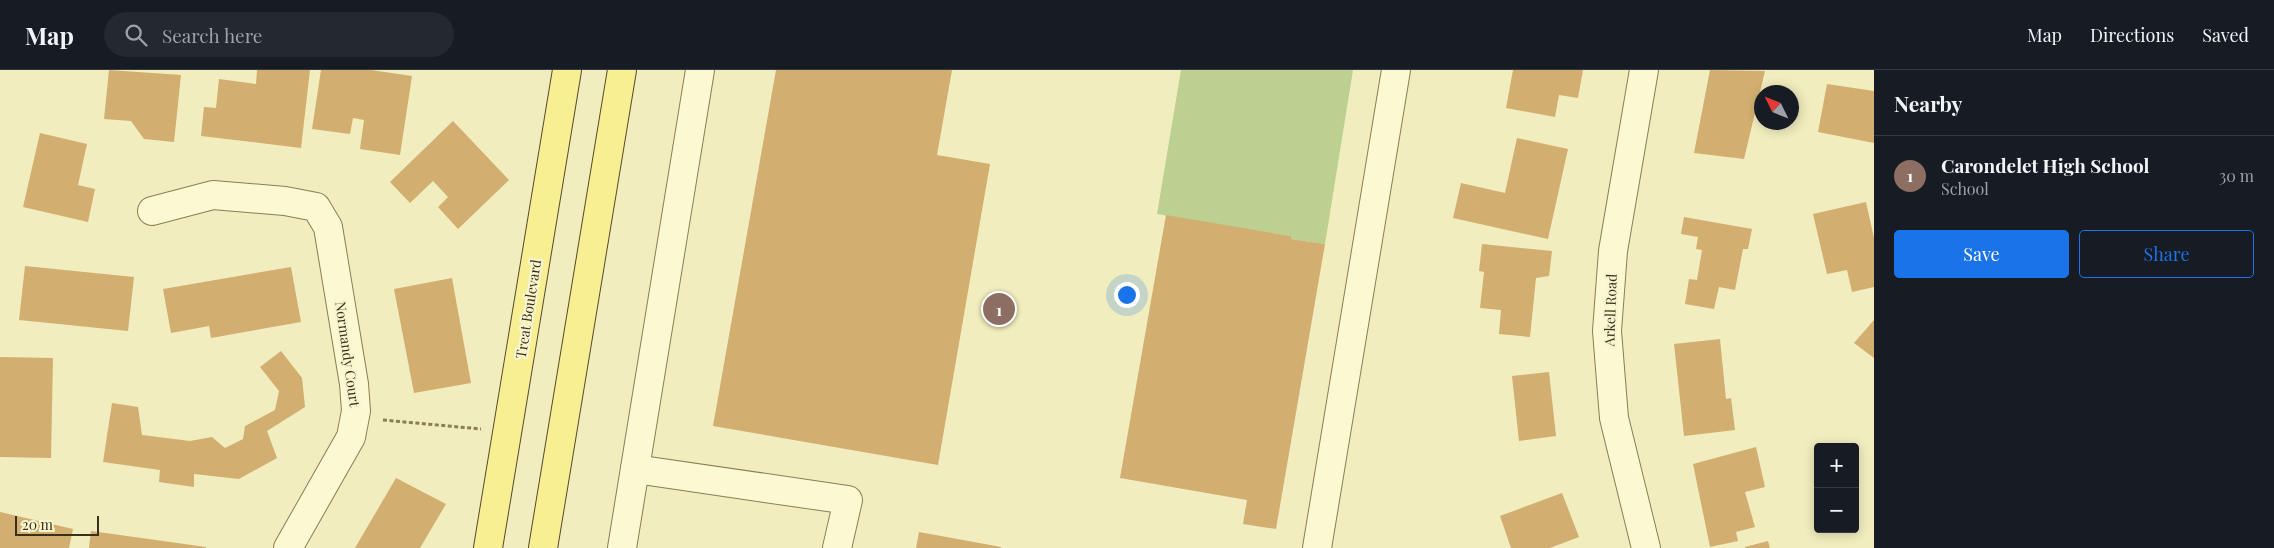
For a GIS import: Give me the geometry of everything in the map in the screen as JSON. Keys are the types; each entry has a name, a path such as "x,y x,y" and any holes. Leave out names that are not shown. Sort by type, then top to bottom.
{"main road":[{"name":"Treat Boulevard","path":"488,548 567,70"},
{"path":"543,548 622,70"}],"street":[{"path":"622,548 700,70"},
{"path":"1317,548 1396,70"},
{"name":"Arkell Road","path":"1644,70 1613,251 1607,331 1614,418 1646,548"},
{"name":"Normandy Court","path":"152,211 213,195 285,201 316,207 328,226 354,384 355,417 351,437 288,548"},
{"path":"635,469 848,500 837,548"}],"path":[{"path":"355,417 507,431"}],"green space":[{"path":"1181,70 1353,70 1325,244 1291,239 1291,236 1157,214"}],"building":[{"path":"109,70 181,75 174,142 144,139 131,121 104,119"},
{"path":"257,70 310,70 301,148 201,136 204,107 216,108 219,79 256,84"},
{"path":"321,70 371,70 412,76 400,155 360,149 364,120 353,118 350,134 312,129"},
{"path":"776,70 952,70 937,155 990,164 938,465 713,426"},
{"path":"1513,70 1583,70 1578,98 1559,95 1555,117 1506,108"},
{"path":"1710,70 1765,71 1762,85 1754,85 1754,117 1744,159 1694,153"},
{"path":"1827,84 1874,91 1874,143 1818,132"},
{"path":"453,121 509,180 458,229 438,207 448,197 433,181 410,203 390,182"},
{"path":"40,133 87,144 78,185 95,189 88,222 23,207"},
{"path":"1517,138 1568,149 1548,239 1453,218 1461,183 1505,193"},
{"path":"1866,202 1874,238 1874,287 1852,292 1847,270 1827,274 1813,214"},
{"path":"1166,215 1291,236 1291,239 1325,244 1276,529 1243,524 1247,500 1120,478"},
{"path":"1684,217 1752,229 1748,249 1743,249 1735,290 1719,287 1714,309 1685,304 1689,279 1697,280 1702,250 1696,249 1698,237 1681,234"},
{"path":"1482,244 1552,251 1549,276 1536,278 1530,337 1499,334 1501,310 1480,308 1484,272 1479,271"},
{"path":"25,266 134,277 128,331 19,320"},
{"path":"291,267 301,322 211,338 209,326 171,333 163,289"},
{"path":"452,278 471,383 414,393 394,289"},
{"path":"1874,320 1874,358 1854,343"},
{"path":"1720,339 1726,399 1731,398 1735,430 1684,436 1674,344"},
{"path":"281,351 302,378 305,407 267,431 277,458 239,479 194,474 194,487 159,482 160,470 103,462 112,403 138,407 142,435 190,441 212,437 225,448 243,439 245,426 275,410 279,391 260,367"},
{"path":"0,357 53,358 51,458 0,457"},
{"path":"1549,372 1556,436 1519,441 1512,376"},
{"path":"1756,447 1765,487 1745,492 1755,527 1736,532 1738,541 1710,547 1693,464"},
{"path":"396,478 446,504 420,548 355,548"},
{"path":"1562,493 1579,537 1550,548 1511,548 1500,516"},
{"path":"0,512 73,529 69,548 0,548"},
{"path":"91,531 206,547 206,548 89,548"},
{"path":"919,532 1001,547 1001,548 916,548"},
{"path":"1768,541 1770,548 1745,548 1745,547"}],"place":[{"name":"Carondelet High School","path":"999,309"}]}
